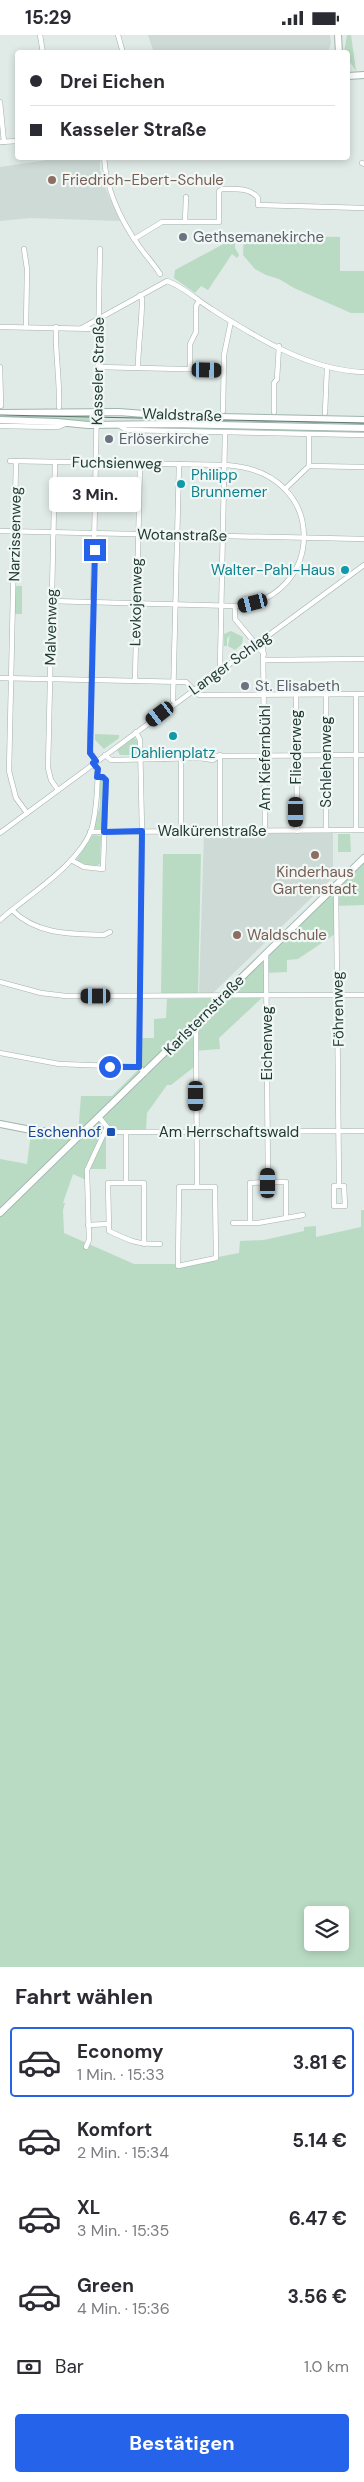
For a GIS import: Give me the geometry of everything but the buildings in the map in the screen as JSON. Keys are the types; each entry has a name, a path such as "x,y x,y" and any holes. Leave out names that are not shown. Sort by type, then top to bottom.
{"main road":[{"path":"351,76 364,75"},
{"name":"Waldstraße","path":"1,409 364,420"},
{"name":"Waldstraße","path":"0,420 97,425 364,428"},
{"name":"Karlsternstraße","path":"0,1213 364,858"},
{"path":"0,1124 31,1130 80,1135"}],"street":[{"path":"40,35 42,50"},
{"path":"118,35 122,50"},
{"path":"0,102 2,142 15,141"},
{"path":"104,160 109,187 134,239 160,274"},
{"path":"134,239 162,222 219,222 219,191 222,189 246,190 258,197 258,205 364,208"},
{"path":"185,222 186,197"},
{"path":"24,249 27,269 26,327"},
{"name":"Kasseler Straße","path":"97,777 98,769 90,751 100,249"},
{"path":"82,328 163,281 172,283 231,321 279,346 327,367 343,371 364,372"},
{"path":"138,368 138,344 141,337 142,299 140,295"},
{"path":"190,369 190,344 196,332 196,306 199,301"},
{"path":"223,411 226,341 231,321"},
{"path":"0,327 98,329"},
{"path":"56,327 55,362 60,372 59,407"},
{"path":"274,412 279,346"},
{"path":"0,367 1,409"},
{"path":"98,367 224,370"},
{"path":"325,413 327,367"},
{"name":"Waldstraße","path":"0,426 58,427 66,423"},
{"name":"Waldstraße","path":"117,424 126,430 364,435"},
{"path":"222,669 220,666 225,432"},
{"path":"309,434 309,466"},
{"name":"Fuchsienweg","path":"10,461 225,465 247,468 265,474 285,489"},
{"name":"Narzissenweg","path":"16,461 9,771 16,798 27,813"},
{"name":"Malvenweg","path":"55,462 48,768 51,781 58,790"},
{"name":"Levkojenweg","path":"135,681 140,463"},
{"path":"173,701 179,464"},
{"path":"51,601 235,606 263,598 282,586 297,565 304,537 300,512 285,489 309,466 364,467"},
{"name":"Wotanstraße","path":"0,531 364,539"},
{"name":"Langer Schlag","path":"0,833 364,565"},
{"path":"235,606 235,619 265,657 364,659"},
{"name":"Am Kiefernbühl","path":"263,638 265,657 266,831"},
{"path":"0,678 186,682 199,695 364,694"},
{"name":"Fliederweg","path":"296,694 296,831"},
{"name":"Schlehenweg","path":"326,694 326,831"},
{"path":"356,694 356,830"},
{"path":"136,732 140,740 142,831 139,1067"},
{"path":"105,755 111,760 162,759 169,756 213,759 220,755 364,755"},
{"path":"220,755 220,831"},
{"path":"180,758 181,831"},
{"path":"0,920 71,860 90,832 96,809 97,777 103,777 106,780 103,869 84,867 71,860"},
{"name":"Walkürenstraße","path":"90,832 364,830"},
{"name":"Föhrenweg","path":"336,886 339,1186"},
{"path":"12,910 33,925 50,931 104,935 110,932"},
{"name":"Eichenweg","path":"266,954 268,1183"},
{"path":"0,982 33,992 66,996 364,995"},
{"path":"196,1023 197,1187"},
{"path":"0,1053 59,1064 139,1067 145,1073"},
{"name":"Am Herrschaftswald","path":"99,1117 108,1127 118,1132 126,1133 364,1131"},
{"path":"86,1247 89,1240 87,1169 108,1127"},
{"path":"126,1133 126,1183"},
{"path":"250,1223 250,1183 286,1182 286,1217"},
{"path":"144,1244 144,1183 108,1183 108,1231 136,1243 144,1244 160,1244"},
{"path":"334,1186 339,1186 344,1186 345,1206 334,1206 334,1186"},
{"path":"179,1187 197,1187 215,1187 216,1258 178,1265 179,1187"},
{"path":"234,1223 250,1223 303,1215"},
{"path":"88,1225 108,1224"}],"shaded area":[{"path":"148,35 330,35 331,43 329,50 153,50"},
{"name":"Friedrich-Ebert-Schule","path":"48,160 100,160 100,170 106,190 120,221 30,218 0,221 0,167"},
{"name":"Waldschule","path":"333,833 333,877 213,993 199,993 204,834"}],"green space":[{"path":"347,35 351,35 356,71 350,62 350,50 344,50"},
{"path":"244,235 340,237 340,271 364,271 364,313 351,313 255,269 243,255"},
{"path":"231,240 235,243 235,248 239,255 237,258 232,254 208,290 201,286 195,293 174,278 175,270"},
{"path":"0,414 92,416 91,422 0,418"},
{"path":"170,426 364,431 364,434 121,427"},
{"path":"15,586 22,586 22,614 15,614"},
{"path":"231,631 243,637 242,644 235,650 228,646 230,635 227,639 227,646 224,646 224,634"},
{"path":"95,734 119,735 119,738 104,749 95,740"},
{"path":"134,737 138,742 138,755 120,755 117,750"},
{"path":"100,780 105,781 103,830 97,830 94,827 100,806"},
{"path":"338,834 350,834 351,852 338,852"},
{"path":"93,835 101,836 100,864 92,867 76,860"},
{"path":"163,854 201,854 198,994 161,994"},
{"path":"364,862 364,905 335,906 335,934 298,959 287,960 287,972 265,973 265,995 219,1038 220,1049 194,1051 194,1067 171,1085 167,1085 147,1113 146,1130 106,1131 106,1169 86,1169 86,1180 73,1174 63,1203 65,1203 63,1210 64,1233 134,1264 178,1264 181,1268 239,1253 240,1241 264,1240 304,1231 304,1227 316,1226 316,1237 361,1227 361,1210 364,1210 364,1967 0,1967 0,1159 27,1164 31,1133 78,1134 81,1096 112,1096 141,1067 141,1038 154,1038 154,1019 166,1018 167,999 223,998"}],"tram line":[{"path":"0,415 364,423"}],"place":[{"name":"Friedrich-Ebert-Schule","path":"52,180"},
{"name":"Gethsemanekirche","path":"183,237"},
{"name":"Erlöserkirche","path":"109,439"},
{"name":"Philipp Brunnemer","path":"181,484"},
{"name":"Walter-Pahl-Haus","path":"345,570"},
{"name":"St. Elisabeth","path":"245,686"},
{"name":"Dahlienplatz","path":"173,736"},
{"name":"Kinderhaus Gartenstadt","path":"315,855"},
{"name":"Waldschule","path":"237,935"},
{"name":"Eschenhof","path":"111,1132"}],"route":[{"path":"95,550 90,753 96,761 93,763 98,769 97,777 103,777 106,780 104,832 142,831 139,1067 110,1067"}]}
